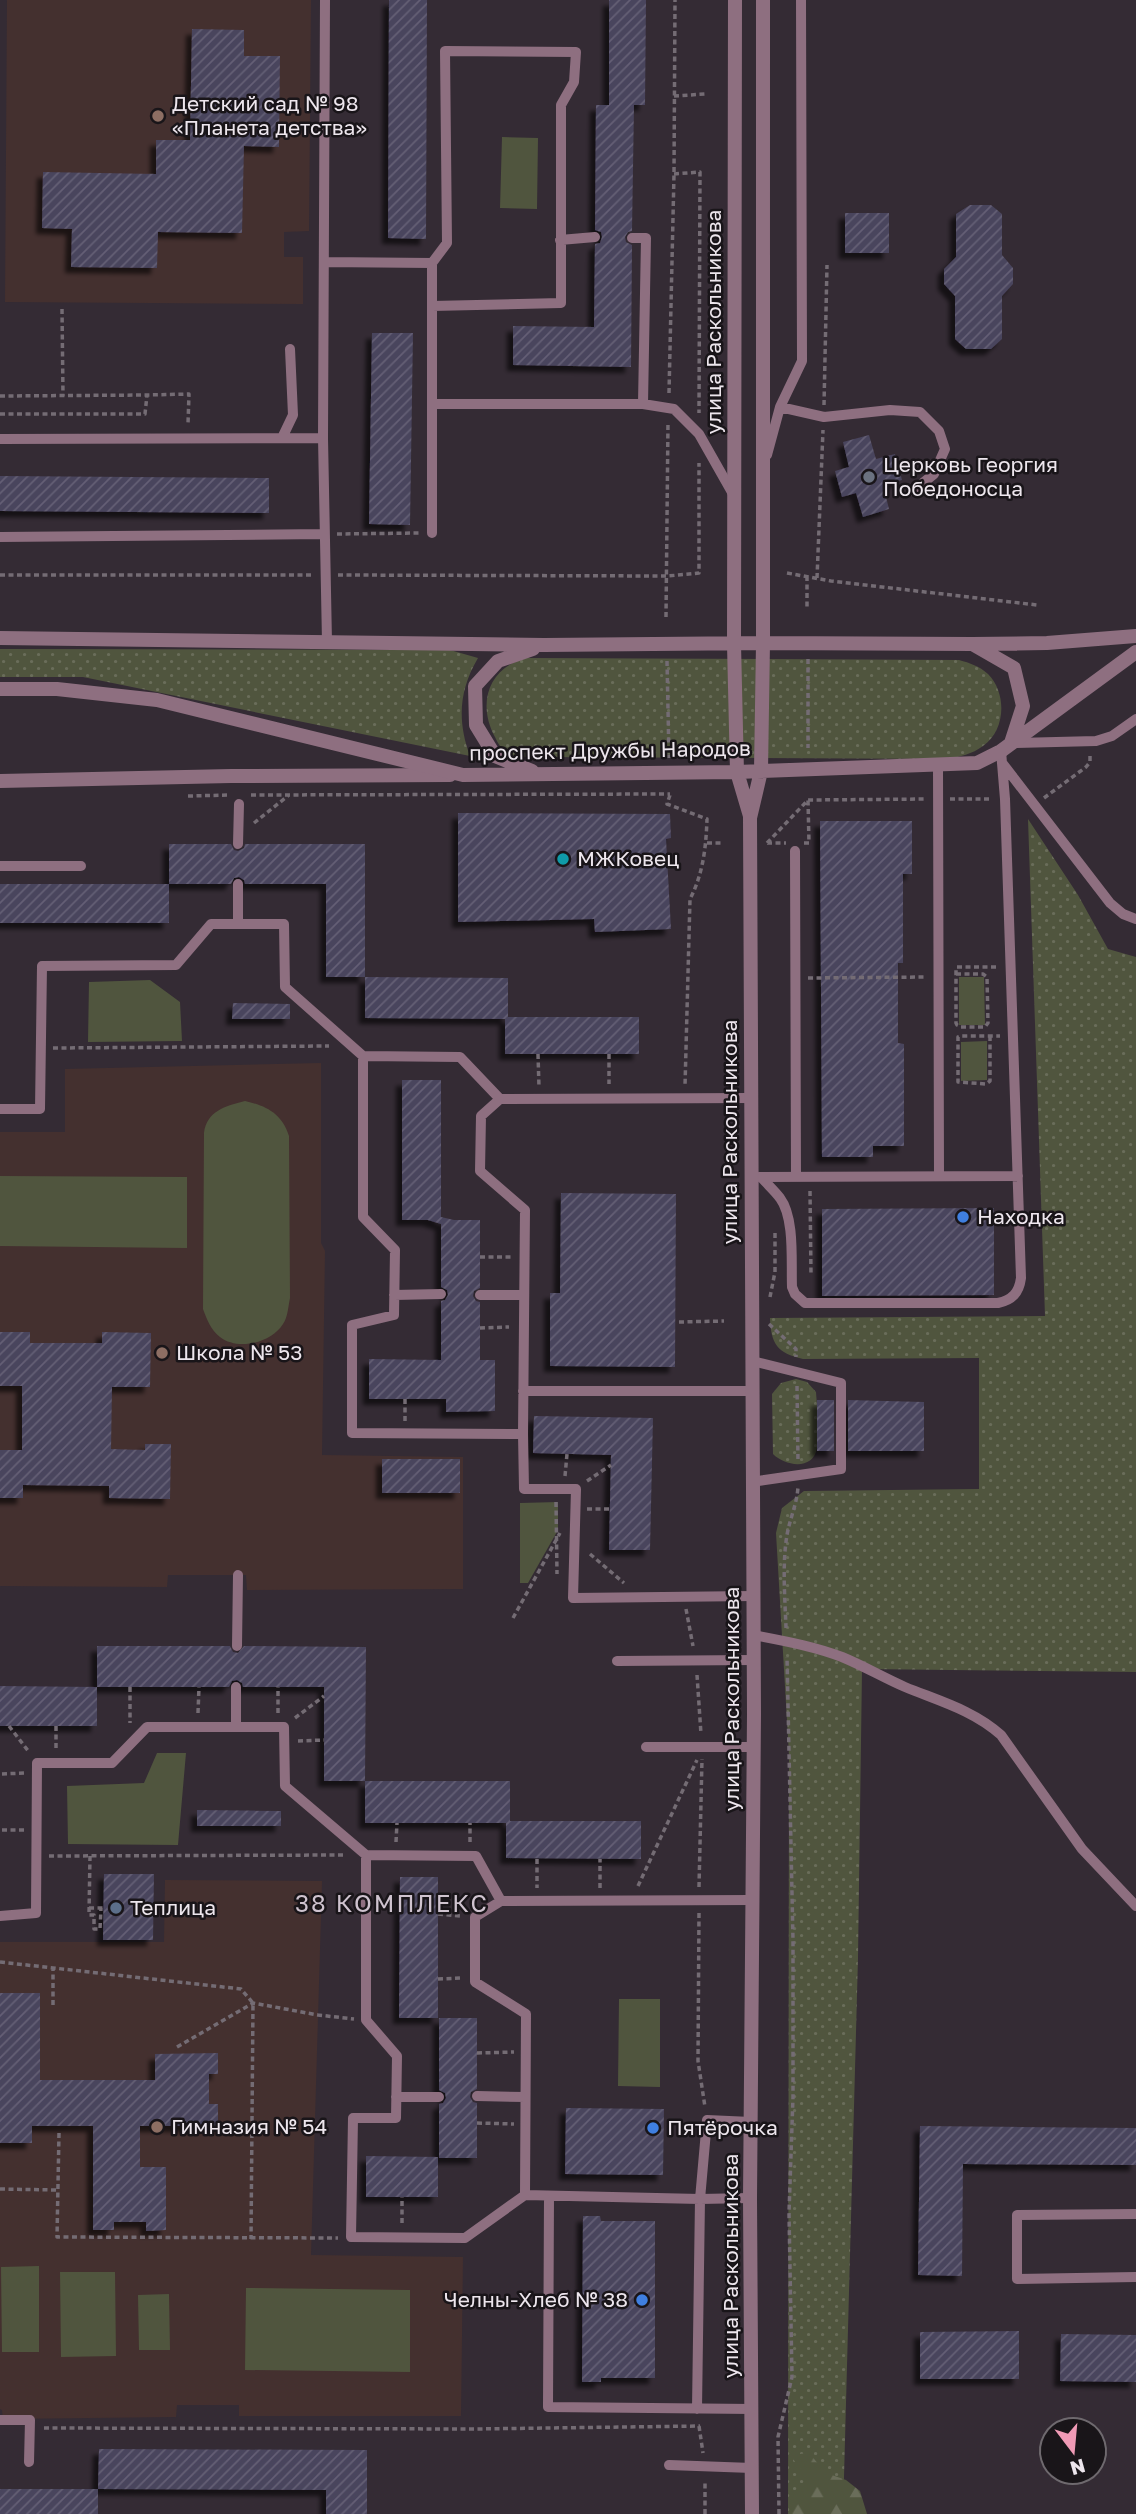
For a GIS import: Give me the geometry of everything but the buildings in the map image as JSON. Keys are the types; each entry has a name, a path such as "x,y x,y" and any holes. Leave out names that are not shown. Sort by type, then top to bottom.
{"street":[{"name":"улица Раскольникова","path":"735,0 734,644 737,772 750,818 752,1098 756,1177 751,1391 752,2514"},
{"path":"750,818 761,771 763,0"},
{"path":"0,638 544,645 1047,643 1136,636"},
{"path":"972,644 1013,668 1023,706 1005,752"},
{"path":"542,774 495,756 476,725 475,686 499,661 544,645"},
{"path":"1005,752 1136,652"},
{"name":"проспект Дружбы Народов","path":"0,689 57,690 158,700 463,775 737,772 937,765 977,763 1005,752"},
{"path":"0,781 463,775"}],"lane":[{"path":"325,0 323,438 327,642"},
{"path":"763,469 780,407 802,361 801,0"},
{"path":"432,306 561,303 561,105 574,82 576,52 445,51 447,243 432,262 432,306 433,404 432,533"},
{"path":"560,240 595,237"},
{"path":"632,238 646,238 643,404"},
{"path":"324,262 432,262"},
{"path":"282,438 293,415 290,349"},
{"path":"433,404 643,404 674,409 699,434 735,498"},
{"path":"780,407 824,416 890,410 920,412 939,431 945,449 934,474 912,491"},
{"path":"0,439 323,438"},
{"path":"0,537 324,534"},
{"path":"1005,752 1090,742 1112,736 1136,719"},
{"path":"756,1177 780,1198 786,1211 789,1222 792,1287 799,1299 813,1304 971,1303 1006,1301 1017,1293 1020,1286 1018,1176 1005,752"},
{"path":"1005,752 1035,806 1110,903 1123,914 1136,919"},
{"path":"937,765 939,1176"},
{"path":"236,800 238,839"},
{"path":"795,851 796,1177"},
{"path":"0,866 81,866"},
{"path":"238,884 238,924"},
{"path":"0,1109 40,1109 42,966 176,965 211,924 284,924 285,987 363,1056 460,1057 500,1099"},
{"path":"363,1056 363,1217 395,1250 394,1315 352,1325 352,1433 523,1434"},
{"path":"752,1098 500,1099 481,1116 480,1171 525,1210 524,1489 565,1489 575,1508 573,1598 753,1596"},
{"path":"756,1177 1018,1176"},
{"path":"394,1295 441,1294"},
{"path":"480,1295 524,1295"},
{"path":"751,1482 841,1469 841,1383 752,1361"},
{"path":"523,1391 751,1391"},
{"path":"237,1646 238,1575"},
{"path":"753,1635 807,1645 844,1658 986,1721 1001,1735 1082,1849 1136,1906"},
{"path":"617,1661 753,1660"},
{"path":"236,1687 236,1727"},
{"path":"0,1916 36,1913 37,1768 55,1763 112,1763 147,1727 281,1727 285,1786 366,1855 476,1856 501,1901"},
{"path":"646,1747 753,1747"},
{"path":"366,1855 366,2020 397,2056 396,2118 353,2118 351,2238 465,2238 524,2195 751,2198"},
{"path":"524,2195 526,2014 475,1982 475,1917 501,1901 752,1900"},
{"path":"477,2096 526,2097"},
{"path":"396,2097 439,2097"},
{"path":"697,2409 700,2199 707,2120 751,2122"},
{"path":"549,2196 548,2407 753,2409"},
{"path":"1136,2214 1017,2215 1017,2279 1136,2277"},
{"path":"0,2420 30,2420 29,2462"},
{"path":"669,2465 752,2468"}],"path":[{"path":"666,617 675,0"},
{"path":"674,96 705,94"},
{"path":"674,174 700,172 699,434"},
{"path":"62,309 63,396"},
{"path":"0,396 189,394 188,439"},
{"path":"0,414 145,414 147,395"},
{"path":"0,575 668,576 699,573 699,462"},
{"path":"324,534 432,533"},
{"path":"787,573 1037,605"},
{"path":"807,576 807,608"},
{"path":"808,653 808,748"},
{"path":"667,659 669,758"},
{"path":"1035,806 1088,764 1090,742"},
{"path":"247,795 670,792 667,804 707,819 699,882 690,899 684,1099"},
{"path":"238,839 289,795"},
{"path":"178,796 236,800"},
{"path":"808,800 809,843 767,843 808,800 1005,799"},
{"path":"706,843 722,843"},
{"path":"795,978 939,972 956,967 1011,967"},
{"path":"956,967 956,974 957,1025 985,1027 988,1023 987,977 983,974 956,974"},
{"path":"990,1036 990,1081 986,1084 958,1082 958,1037 990,1036 1013,1036"},
{"path":"41,1048 351,1046"},
{"path":"538,1054 539,1099"},
{"path":"609,1054 609,1099"},
{"path":"480,1257 524,1257"},
{"path":"678,1322 724,1321"},
{"path":"480,1328 524,1327"},
{"path":"405,1399 405,1434"},
{"path":"558,1579 556,1540 565,1489 567,1454"},
{"path":"565,1489 611,1465"},
{"path":"513,1618 575,1508 610,1508"},
{"path":"779,2514 778,2437 792,2377 789,2213 793,2096 793,1940 784,1577 787,1534 792,1517"},
{"path":"575,1541 642,1598"},
{"path":"675,1598 686,1607 696,1661 702,1748 698,2062 707,2120"},
{"path":"130,1687 130,1744"},
{"path":"198,1727 199,1687"},
{"path":"278,1687 281,1727"},
{"path":"281,1727 324,1696"},
{"path":"2,1774 37,1768 9,1726"},
{"path":"55,1763 56,1726"},
{"path":"284,1741 324,1741"},
{"path":"631,1901 702,1748"},
{"path":"2,1830 37,1830"},
{"path":"36,1856 366,1855"},
{"path":"89,1908 102,1908 100,1929 94,1929 94,1915 89,1915 89,1908 90,1856"},
{"path":"537,1859 537,1901"},
{"path":"599,1901 600,1859"},
{"path":"438,1914 475,1917"},
{"path":"0,1962 241,1989 253,2003 318,2015 366,2020"},
{"path":"52,2005 53,1968"},
{"path":"438,1979 475,1978"},
{"path":"177,2047 253,2003"},
{"path":"251,2239 253,2003"},
{"path":"477,2053 526,2052"},
{"path":"477,2123 525,2124"},
{"path":"59,2133 57,2237 351,2238"},
{"path":"0,2189 58,2190"},
{"path":"402,2197 402,2238"},
{"path":"30,2428 474,2430 699,2426"}],"shaded area":[{"name":"Детский сад № 98 «Планета детства»","path":"7,0 311,0 309,231 284,232 284,257 303,257 303,304 5,302"},
{"name":"Школа № 53","path":"321,1063 321,1243 325,1251 322,1455 463,1457 463,1589 247,1590 246,1575 168,1575 167,1587 0,1586 0,1132 65,1132 65,1069"},
{"name":"Гимназия № 54","path":"165,1880 322,1881 311,2255 463,2257 461,2416 239,2416 239,2405 177,2405 176,2417 3,2419 0,2409 0,1942 164,1942"}],"green space":[{"path":"502,137 538,138 537,209 500,208"},
{"path":"0,649 450,650 478,658 467,682 462,706 463,730 470,756 83,677 0,677"},
{"path":"526,658 959,660 981,669 994,682 1001,701 1000,721 991,739 983,746 966,755 947,759 520,757 507,753 498,742 490,725 487,700 489,689 503,670"},
{"path":"1028,819 1078,895 1108,949 1136,957 1136,1672 862,1669 858,1958 843,2514 788,2514 789,1755 776,1533 782,1508 804,1491 979,1489 979,1358 803,1359 787,1354 777,1346 772,1335 770,1318 1045,1316"},
{"path":"959,977 984,977 985,1025 959,1025"},
{"path":"150,980 180,1002 182,1041 88,1042 89,982"},
{"path":"987,1041 987,1080 961,1081 961,1042"},
{"path":"245,1101 273,1112 289,1136 290,1298 286,1318 278,1331 254,1343 236,1344 220,1337 212,1328 203,1309 204,1133 209,1119 218,1111"},
{"path":"0,1176 187,1177 187,1248 0,1246"},
{"path":"796,1379 807,1382 816,1392 818,1428 814,1455 810,1460 798,1464 784,1461 773,1454 772,1394 781,1383"},
{"path":"558,1502 558,1530 528,1583 520,1583 520,1503"},
{"path":"157,1753 186,1753 178,1845 68,1844 67,1786 144,1783"},
{"path":"619,1999 660,1999 660,2087 618,2086"},
{"path":"39,2266 39,2352 2,2352 1,2267"},
{"path":"60,2272 115,2272 116,2356 61,2357"},
{"path":"246,2288 410,2290 410,2372 245,2370"},
{"path":"169,2294 170,2350 139,2350 138,2295"},
{"path":"809,2453 826,2473 846,2480 860,2491 867,2514 791,2514 791,2498 807,2478 790,2455"}],"place":[{"name":"Детский сад № 98 «Планета детства»","path":"158,116"},
{"name":"Церковь Георгия Победоносца","path":"869,477"},
{"name":"МЖКовец","path":"563,859"},
{"name":"Находка","path":"963,1217"},
{"name":"Школа № 53","path":"162,1353"},
{"name":"Теплица","path":"116,1908"},
{"name":"Гимназия № 54","path":"157,2127"},
{"name":"Пятёрочка","path":"653,2128"},
{"name":"Челны-Хлеб № 38","path":"642,2300"}],"district":[{"name":"38 КОМПЛЕКС","path":"392,1904"}]}
